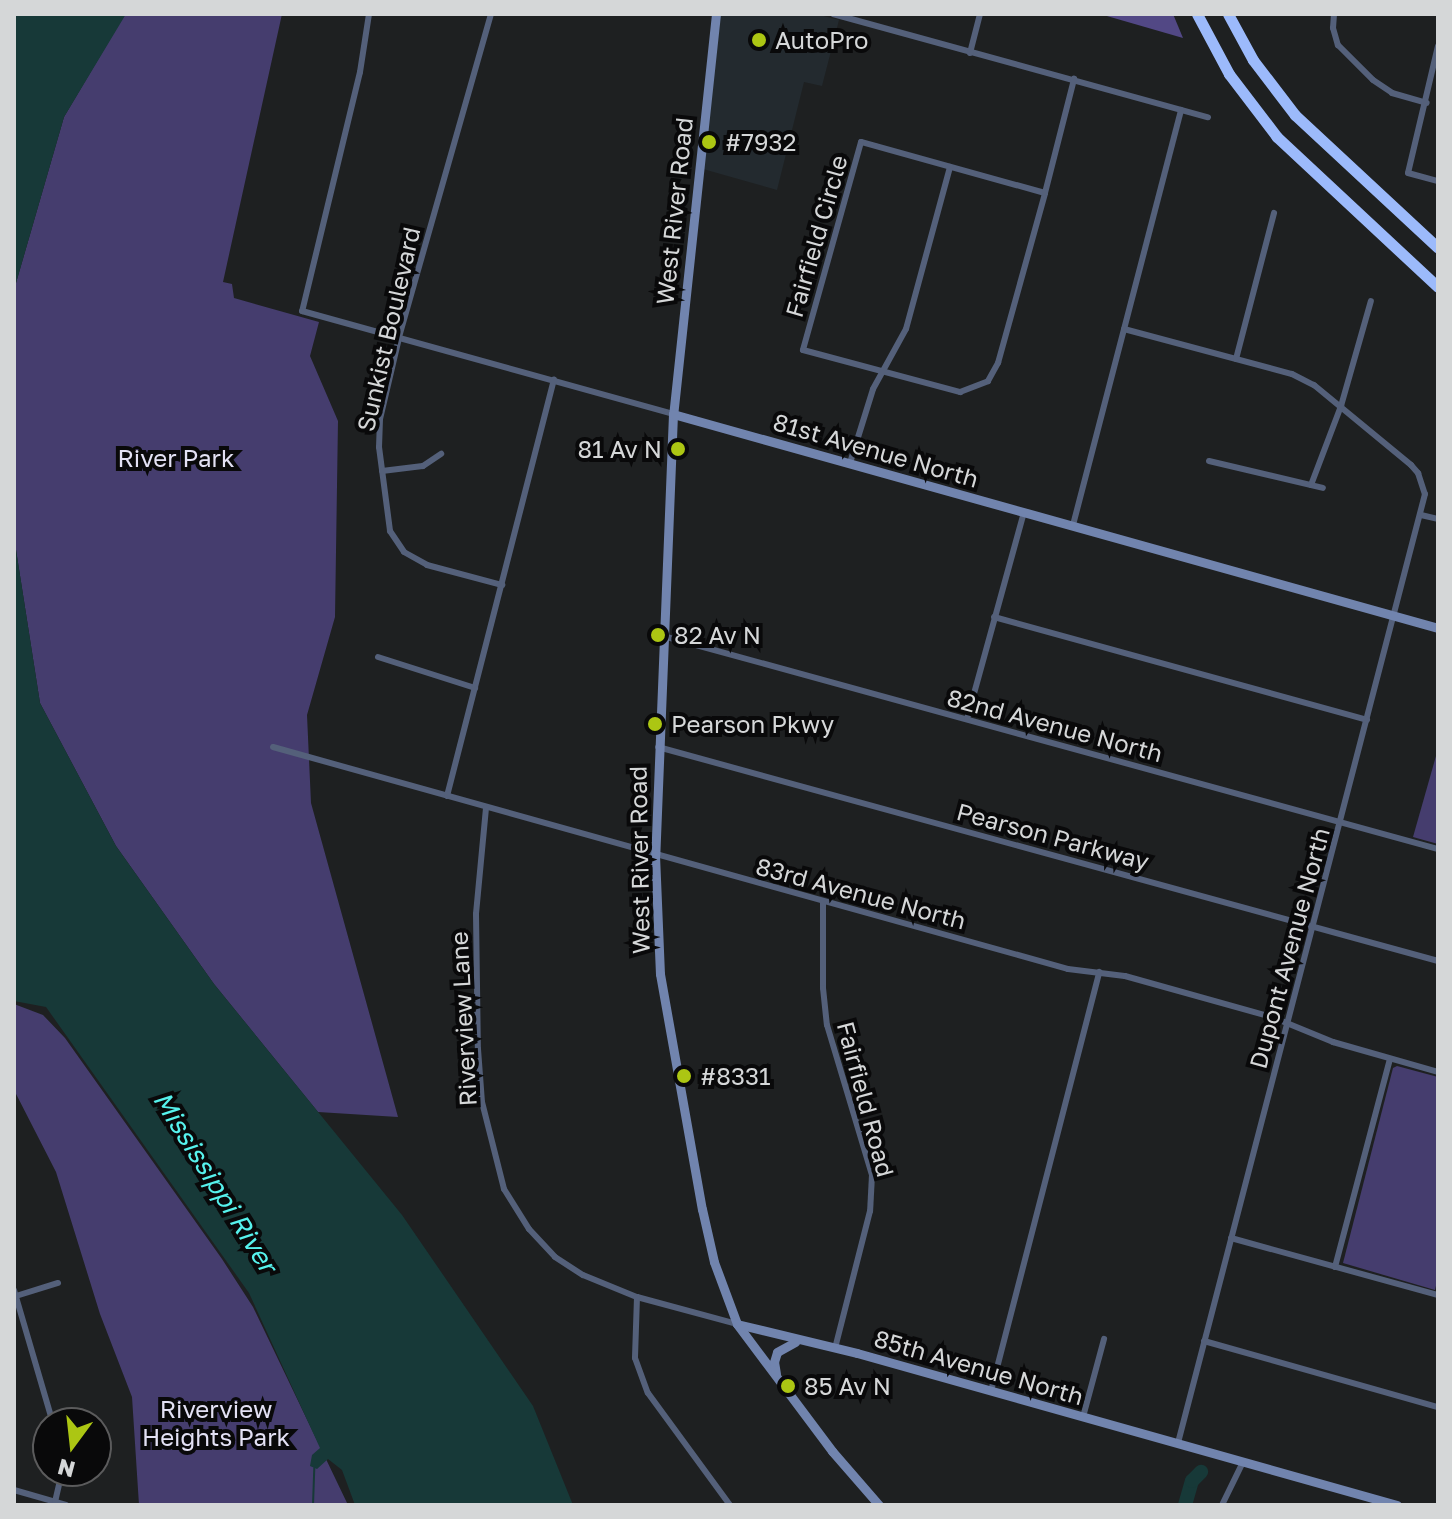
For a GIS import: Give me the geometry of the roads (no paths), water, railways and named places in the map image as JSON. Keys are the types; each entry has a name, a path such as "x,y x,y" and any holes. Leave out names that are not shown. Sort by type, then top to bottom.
{"highway":[{"path":"1197,14 1234,82 1277,137 1438,287"},
{"path":"1228,14 1265,77 1301,122 1438,248"}],"street":[{"name":"81st Avenue North","path":"369,14 360,72 302,311 1438,628"},
{"name":"Sunkist Boulevard","path":"398,545 388,519 380,419 399,338 491,14"},
{"name":"West River Road","path":"716,14 673,414 658,747 656,934 669,1028 704,1220 719,1277 737,1324 832,1451 879,1505"},
{"path":"833,14 1208,117"},
{"path":"970,53 980,14"},
{"path":"1334,14 1333,28 1338,45 1373,80 1392,93 1427,103"},
{"path":"1438,46 1408,173 1438,181"},
{"path":"883,372 960,392 988,381 998,363 1074,79"},
{"path":"1073,525 1181,110"},
{"name":"Fairfield Circle","path":"883,372 803,350 861,142 1045,193"},
{"path":"850,463 873,389 906,329 950,167"},
{"path":"1236,359 1274,213"},
{"path":"1311,485 1341,406 1371,301"},
{"path":"1124,329 1303,379 1341,406"},
{"path":"447,796 554,380"},
{"name":"Dupont Avenue North","path":"1178,1443 1421,515 1423,484 1411,465 1341,406"},
{"path":"382,471 423,466 441,454"},
{"path":"1209,461 1323,488"},
{"path":"967,719 1024,512"},
{"path":"1421,515 1438,519"},
{"path":"390,550 398,545 427,565 502,585"},
{"path":"994,617 1367,720"},
{"name":"82nd Avenue North","path":"663,636 1438,849"},
{"path":"378,657 475,688"},
{"name":"83rd Avenue North","path":"273,747 1068,969 1099,972 1287,1023 1333,1042 1438,1072"},
{"name":"Pearson Parkway","path":"658,747 1438,961"},
{"name":"Riverview Lane","path":"486,808 476,914 482,1102 504,1189 529,1229 555,1257"},
{"name":"Fairfield Road","path":"823,902 823,988 827,1025 872,1175 870,1211 835,1348"},
{"path":"991,1391 1099,972"},
{"path":"1335,1267 1390,1059"},
{"path":"1231,1238 1438,1295"},
{"name":"85th Avenue North","path":"555,1257 604,1286 637,1297 835,1348 1397,1505"},
{"path":"48,1407 15,1293 58,1283"},
{"path":"637,1297 635,1358 648,1393 730,1505"},
{"path":"1083,1417 1104,1339"},
{"path":"778,1379 774,1362 777,1352 788,1343 802,1341"},
{"path":"1204,1341 1438,1407"},
{"path":"1222,1505 1243,1462"},
{"path":"55,1502 58,1487"},
{"path":"14,1490 66,1505"}],"water":[{"path":"14,14 126,14 64,117 16,283 14,347"},
{"name":"Mississippi River","path":"14,537 40,703 116,846 214,984 402,1215 533,1406 573,1505 355,1505 342,1470 328,1459 317,1469 310,1466 312,1455 320,1448 249,1293 46,1007 14,1001"}],"waterway":[{"path":"313,1505 314,1468"},
{"path":"1185,1505 1192,1481 1201,1472"}],"place":[{"name":"AutoPro","path":"759,40"},
{"name":"#7932","path":"709,142"},
{"name":"81 Av N","path":"678,449"},
{"name":"82 Av N","path":"658,635"},
{"name":"Pearson Pkwy","path":"655,724"},
{"name":"#8331","path":"684,1076"},
{"name":"85 Av N","path":"788,1386"}],"park label":[{"name":"River Park","path":"176,458"},
{"name":"Riverview Heights Park","path":"216,1423"}]}
